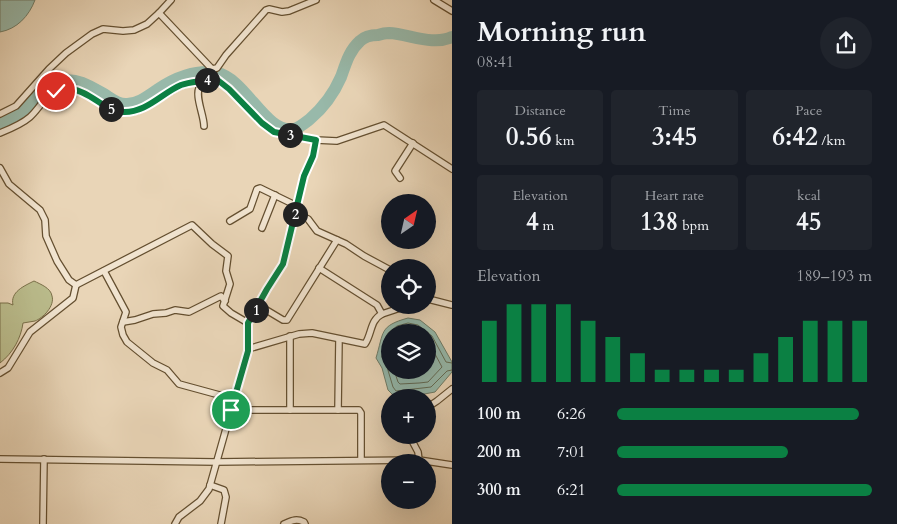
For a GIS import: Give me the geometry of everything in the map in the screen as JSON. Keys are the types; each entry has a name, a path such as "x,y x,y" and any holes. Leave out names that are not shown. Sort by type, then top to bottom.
{"street":[{"path":"0,114 16,106 49,69 66,53 92,34 103,29 134,30 147,24 171,0"},
{"path":"212,69 217,68 266,10 289,11 316,0"},
{"path":"434,0 452,11"},
{"path":"159,13 212,69 215,78 274,132 316,140 337,141 384,125 452,169"},
{"path":"0,133 30,118 45,100 56,91 70,88 80,91 110,108 122,112 134,112 181,85 215,78"},
{"path":"204,126 198,94 199,87 206,80"},
{"path":"175,524 179,517 200,501 209,489 248,349 248,323 283,264 304,176 313,156 316,140"},
{"path":"400,178 395,171 413,144"},
{"path":"0,168 9,184 40,210 45,220 46,236 57,261 69,280 76,285"},
{"path":"230,221 250,209 257,189 260,188 297,206"},
{"path":"262,228 274,195"},
{"path":"295,214 308,219 317,230 346,244 381,265"},
{"path":"76,285 192,225 228,256 226,271 230,284 223,306 248,323"},
{"path":"258,305 283,320 287,320 337,240"},
{"path":"319,268 377,305 381,312"},
{"path":"104,271 126,312 121,327 127,342 153,363 167,370 179,384 234,399"},
{"path":"0,373 8,368 30,332 73,298 76,285"},
{"path":"123,322 175,310 190,312 221,296 224,301"},
{"path":"436,301 452,305"},
{"path":"248,349 290,336 312,333 365,344 376,317 382,314"},
{"path":"290,336 290,410"},
{"path":"338,410 339,339"},
{"path":"436,402 452,389"},
{"path":"231,410 359,410 361,413 361,460"},
{"path":"0,458 216,462 381,460"},
{"path":"43,524 44,459"},
{"path":"436,463 452,465"},
{"path":"210,485 224,490 226,497 221,524"},
{"path":"284,524 299,519 305,524"}],"green space":[{"path":"34,281 50,291 52,304 45,314 35,321 23,323 16,345 0,363 0,303 13,305 16,293 22,287"}],"water":[{"path":"0,0 35,0 22,21 12,28 0,32"},
{"path":"408,318 420,320 425,324 392,324"},
{"path":"436,334 452,362 452,372 436,391 436,389 388,389 385,379 436,379"},
{"path":"381,340 381,366 376,358"}],"waterway":[{"path":"0,123 20,113 46,89 61,81 79,82 116,102 127,104 143,99 178,78 194,73 209,72 227,77 274,124 284,129 294,129 310,119 328,100 341,77 350,53 364,38 389,33 429,40 452,37"}],"route":[{"path":"56,91 70,88 80,91 110,108 122,112 134,112 181,85 215,78 274,132 316,140 313,156 304,176 283,264 248,323 248,351 231,410"}]}
